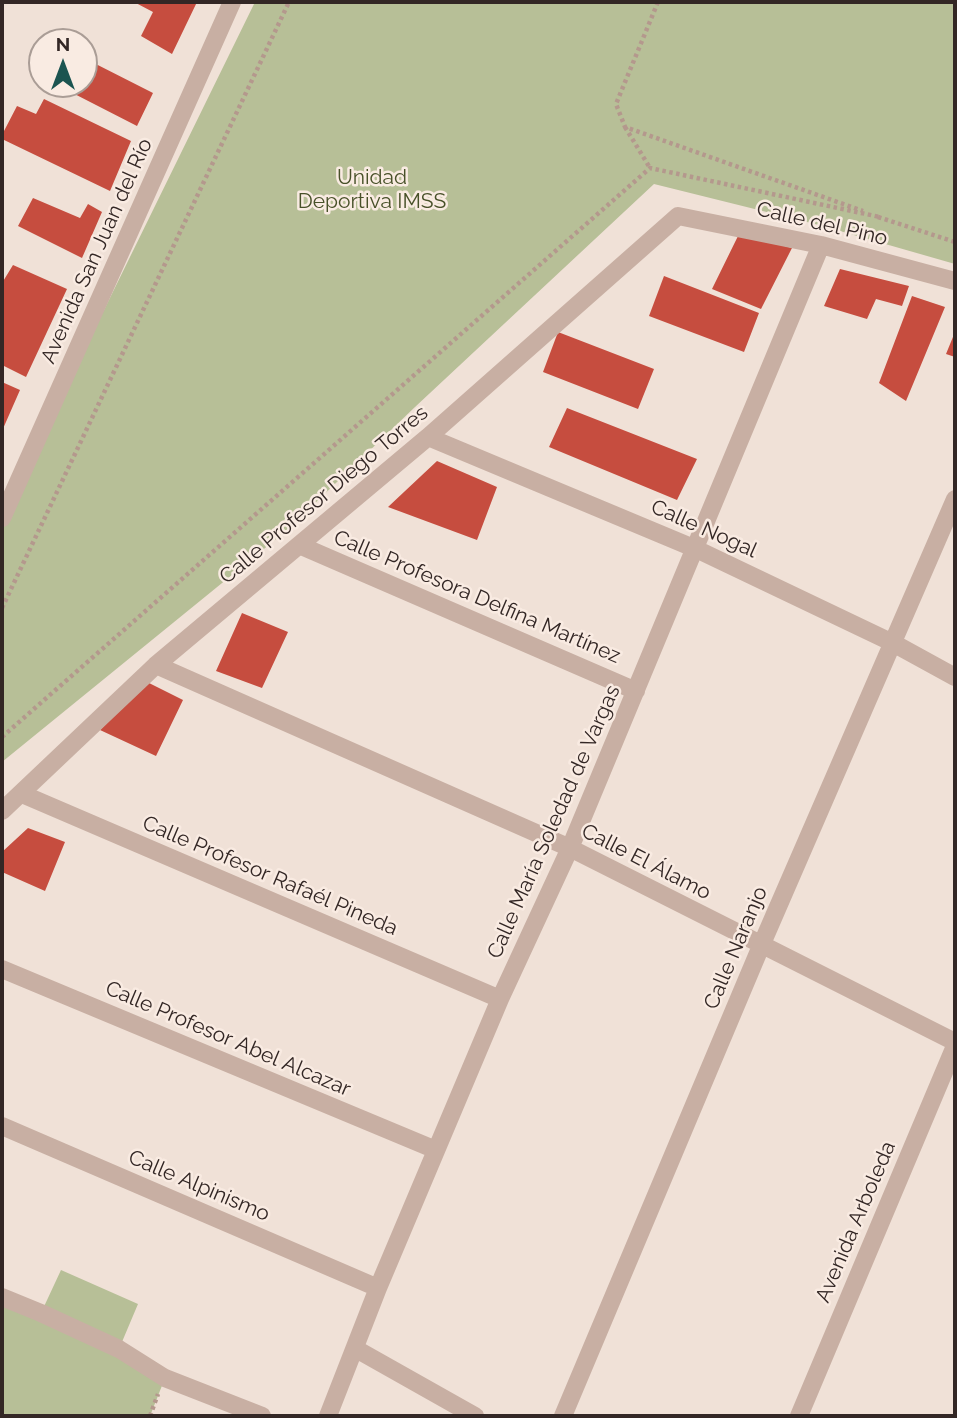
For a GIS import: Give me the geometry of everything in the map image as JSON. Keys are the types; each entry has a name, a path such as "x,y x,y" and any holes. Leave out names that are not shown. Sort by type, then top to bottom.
{"street":[{"name":"Avenida San Juan del Río","path":"2,518 9,484 232,2"},
{"name":"Calle del Pino","path":"678,216 821,245 955,281"},
{"name":"Calle Profesor Diego Torres","path":"2,811 156,665 428,437 678,216"},
{"name":"Calle María Soledad de Vargas","path":"328,1416 436,1150 500,999 570,848 821,245"},
{"name":"Calle Nogal","path":"428,437 696,549 893,643 955,677"},
{"name":"Calle Naranjo","path":"563,1416 761,946 955,499"},
{"name":"Calle Profesora Delfina Martínez","path":"299,545 636,691"},
{"name":"Calle El Álamo","path":"156,665 570,848 955,1044"},
{"name":"Calle Profesor Rafaél Pineda","path":"22,794 500,999"},
{"name":"Calle Profesor Abel Alcazar","path":"2,969 436,1150"},
{"name":"Avenida Arboleda","path":"799,1416 955,1044"},
{"name":"Calle Alpinismo","path":"2,1126 378,1288"},
{"path":"2,1297 119,1349 165,1378 262,1416"},
{"path":"356,1349 475,1416"}],"path":[{"path":"2,608 289,2"},
{"path":"658,2 616,104 625,127 650,168 880,217"},
{"path":"625,127 955,242"},
{"path":"2,737 650,168"}],"green space":[{"name":"Unidad Deportiva IMSS","path":"255,2 955,2 955,264 819,225 654,184 286,531 2,762 2,518"},
{"path":"61,1270 138,1304 119,1349 165,1378 150,1416 2,1416 2,1297 41,1313"}],"building":[{"path":"134,2 197,2 172,54 141,36 153,12"},
{"path":"98,65 153,93 137,126 82,98 98,98"},
{"path":"44,99 131,141 110,191 2,139 2,130 4,131 17,106 36,114"},
{"path":"33,198 80,218 88,204 102,212 82,258 18,226"},
{"path":"739,234 792,248 761,309 712,289"},
{"path":"13,265 67,289 26,377 2,365 2,283"},
{"path":"840,269 909,286 902,306 876,299 867,319 824,306"},
{"path":"664,276 759,313 744,352 649,316"},
{"path":"912,296 945,307 906,401 879,383"},
{"path":"558,332 654,369 638,409 543,372"},
{"path":"955,332 955,357 946,354"},
{"path":"2,382 20,390 2,431"},
{"path":"567,408 697,459 677,500 549,447"},
{"path":"437,461 497,487 477,540 388,507"},
{"path":"242,613 288,632 262,688 216,671"},
{"path":"147,682 183,700 156,756 100,730"},
{"path":"28,828 65,842 45,891 2,872 2,852"}]}
